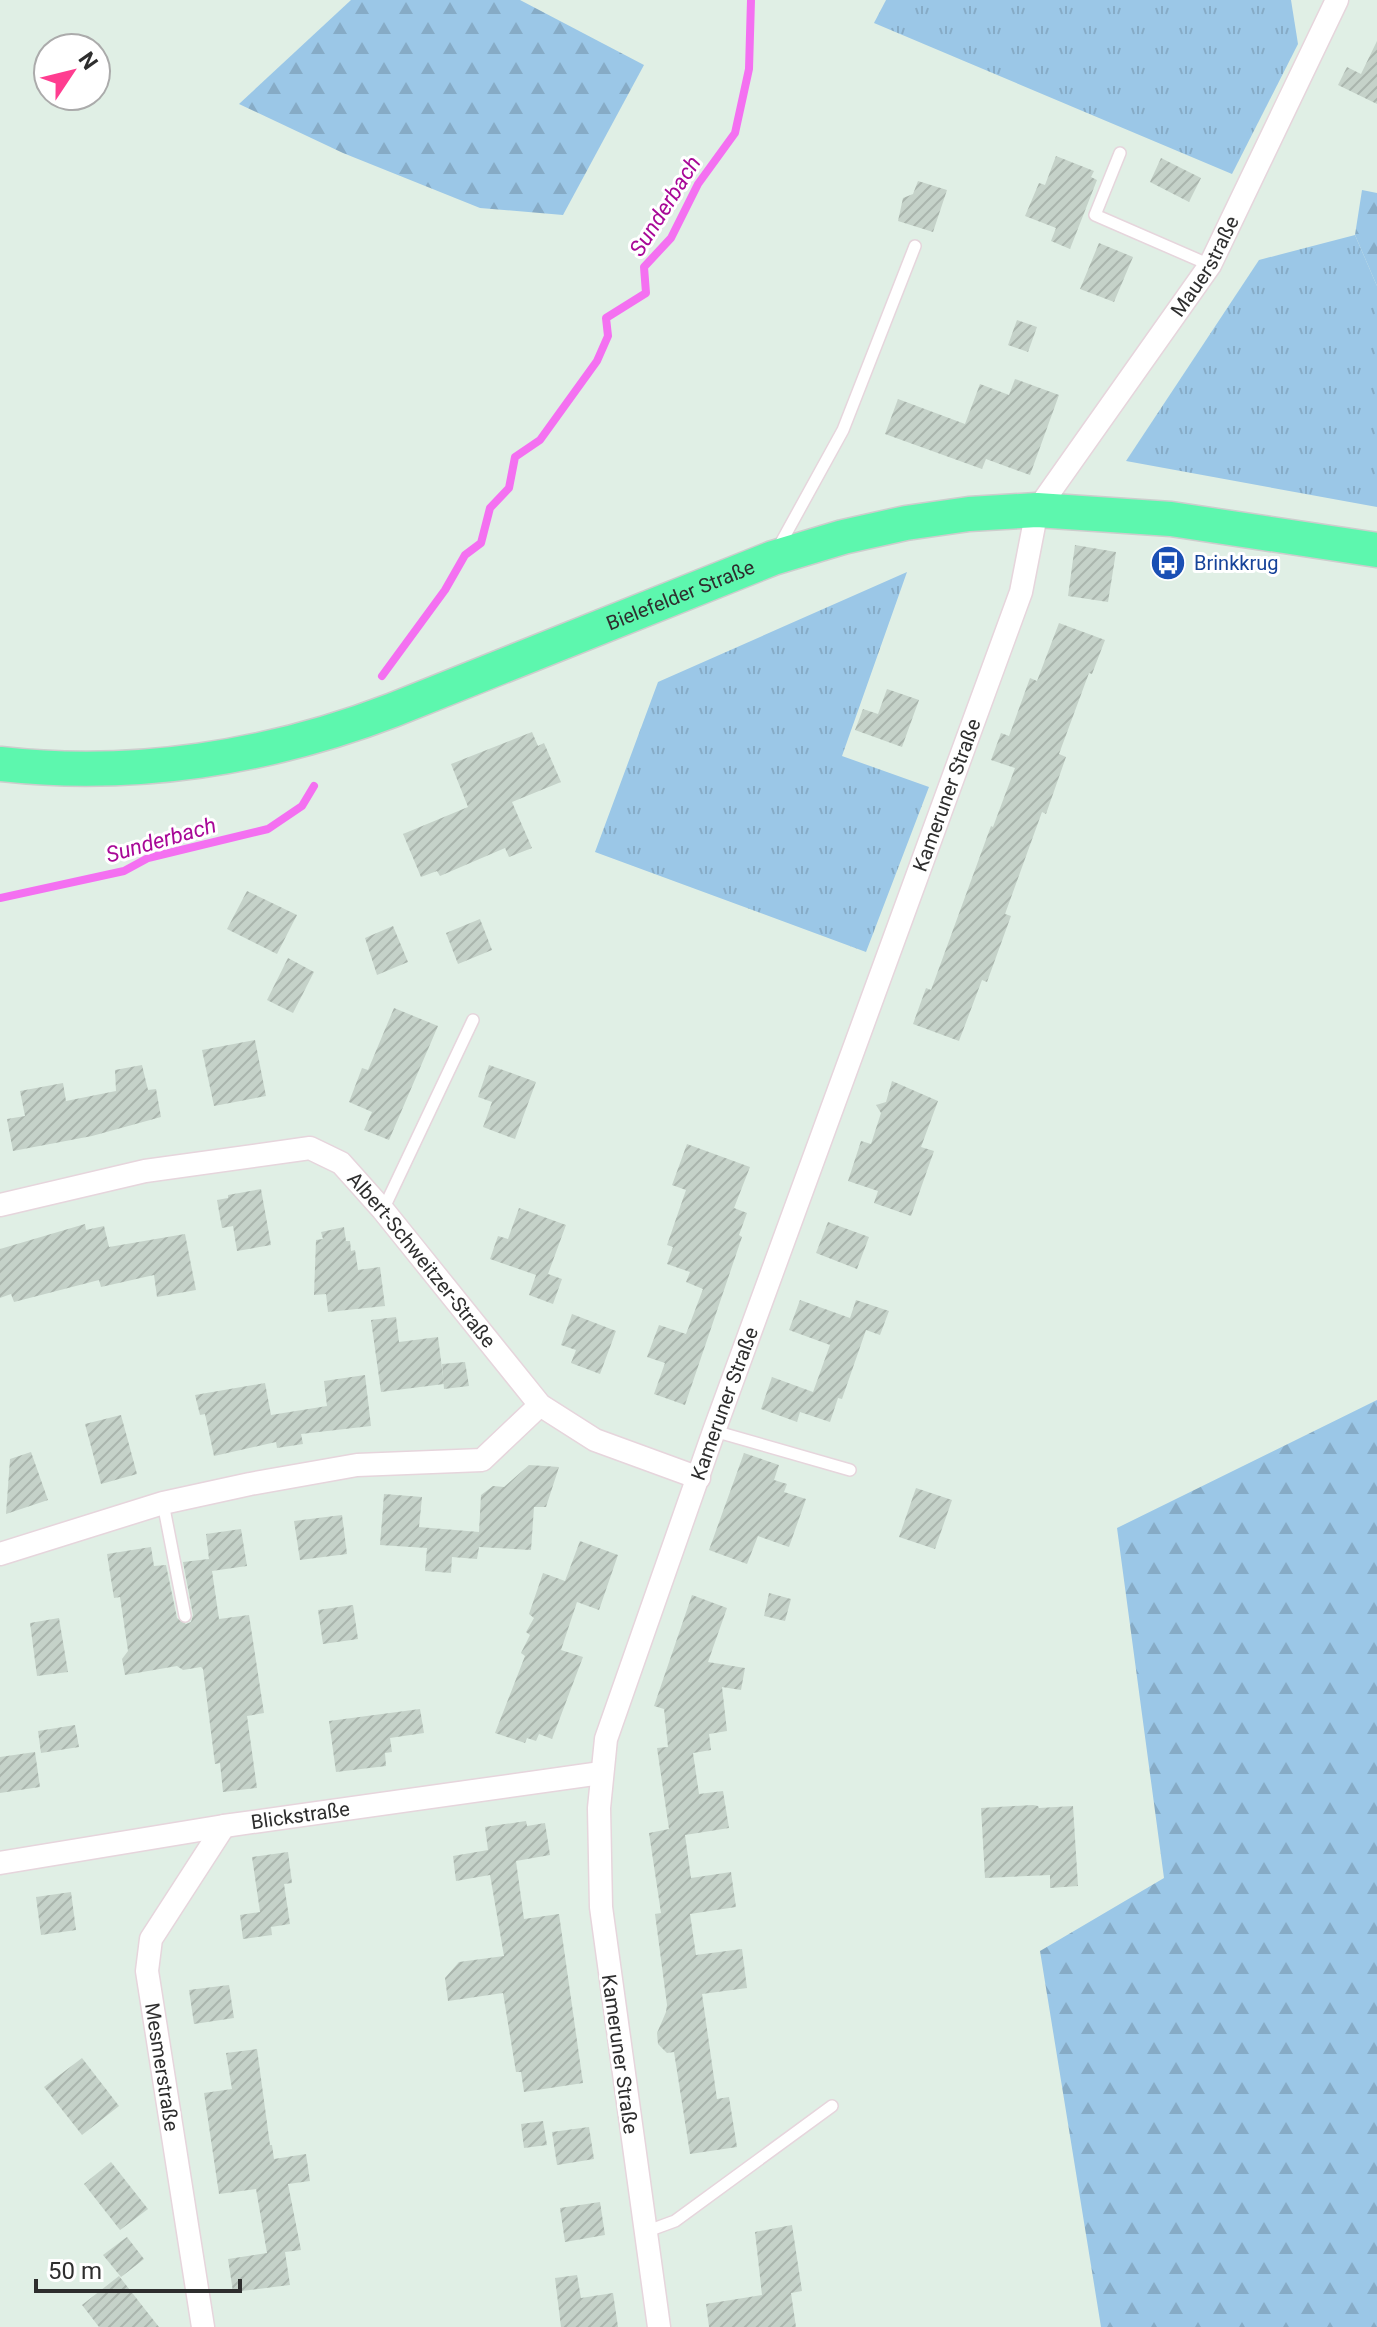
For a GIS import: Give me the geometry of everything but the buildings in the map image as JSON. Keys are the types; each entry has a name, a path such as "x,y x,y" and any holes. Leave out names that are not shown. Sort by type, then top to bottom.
{"main road":[{"name":"Bielefelder Straße","path":"0,764 96,769 158,766 281,747 368,720 773,558 843,537 906,523 969,514 1037,510 1171,519 1377,550"}],"street":[{"name":"Mauerstraße","path":"1037,510 1210,265 1337,0"},
{"name":"Kameruner Straße","path":"659,2327 601,1907 601,1773 606,1739 714,1431 1021,592 1037,510"},
{"name":"Albert-Schweitzer-Straße","path":"0,1205 145,1171 310,1148 341,1163 383,1210 540,1405 595,1440 699,1478"},
{"path":"0,1554 163,1503 357,1465 482,1460 540,1405"},
{"name":"Blickstraße","path":"0,1863 224,1826 601,1773"},
{"name":"Mesmerstraße","path":"203,2327 147,1971 151,1939 224,1826"}],"lane":[{"path":"1120,153 1095,215 1210,265"},
{"path":"773,558 843,430 915,246"},
{"path":"383,1210 473,1020"},
{"path":"714,1431 850,1470"},
{"path":"163,1503 185,1616"},
{"path":"645,2232 675,2221 832,2106"}],"green space":[{"path":"351,0 520,0 644,65 563,215 480,208 343,153 239,104"},
{"path":"886,0 1291,0 1298,44 1232,174 874,23"},
{"path":"1362,190 1377,193 1377,286 1355,235"},
{"path":"1355,235 1377,286 1377,507 1126,461 1259,260"},
{"path":"907,572 842,756 929,787 866,952 595,852 658,682"},
{"path":"1377,1400 1377,2327 1101,2327 1040,1951 1164,1878 1117,1528"}],"waterway":[{"name":"Sunderbach","path":"382,676 445,590 465,555 481,543 490,508 509,488 515,457 540,440 597,361 608,336 606,318 646,293 644,267 671,238 698,184 735,133 749,69 751,0"},
{"name":"Sunderbach","path":"0,898 124,871 148,858 268,829 302,806 314,786"}],"place":[{"name":"Brinkkrug","path":"1168,563"}]}
